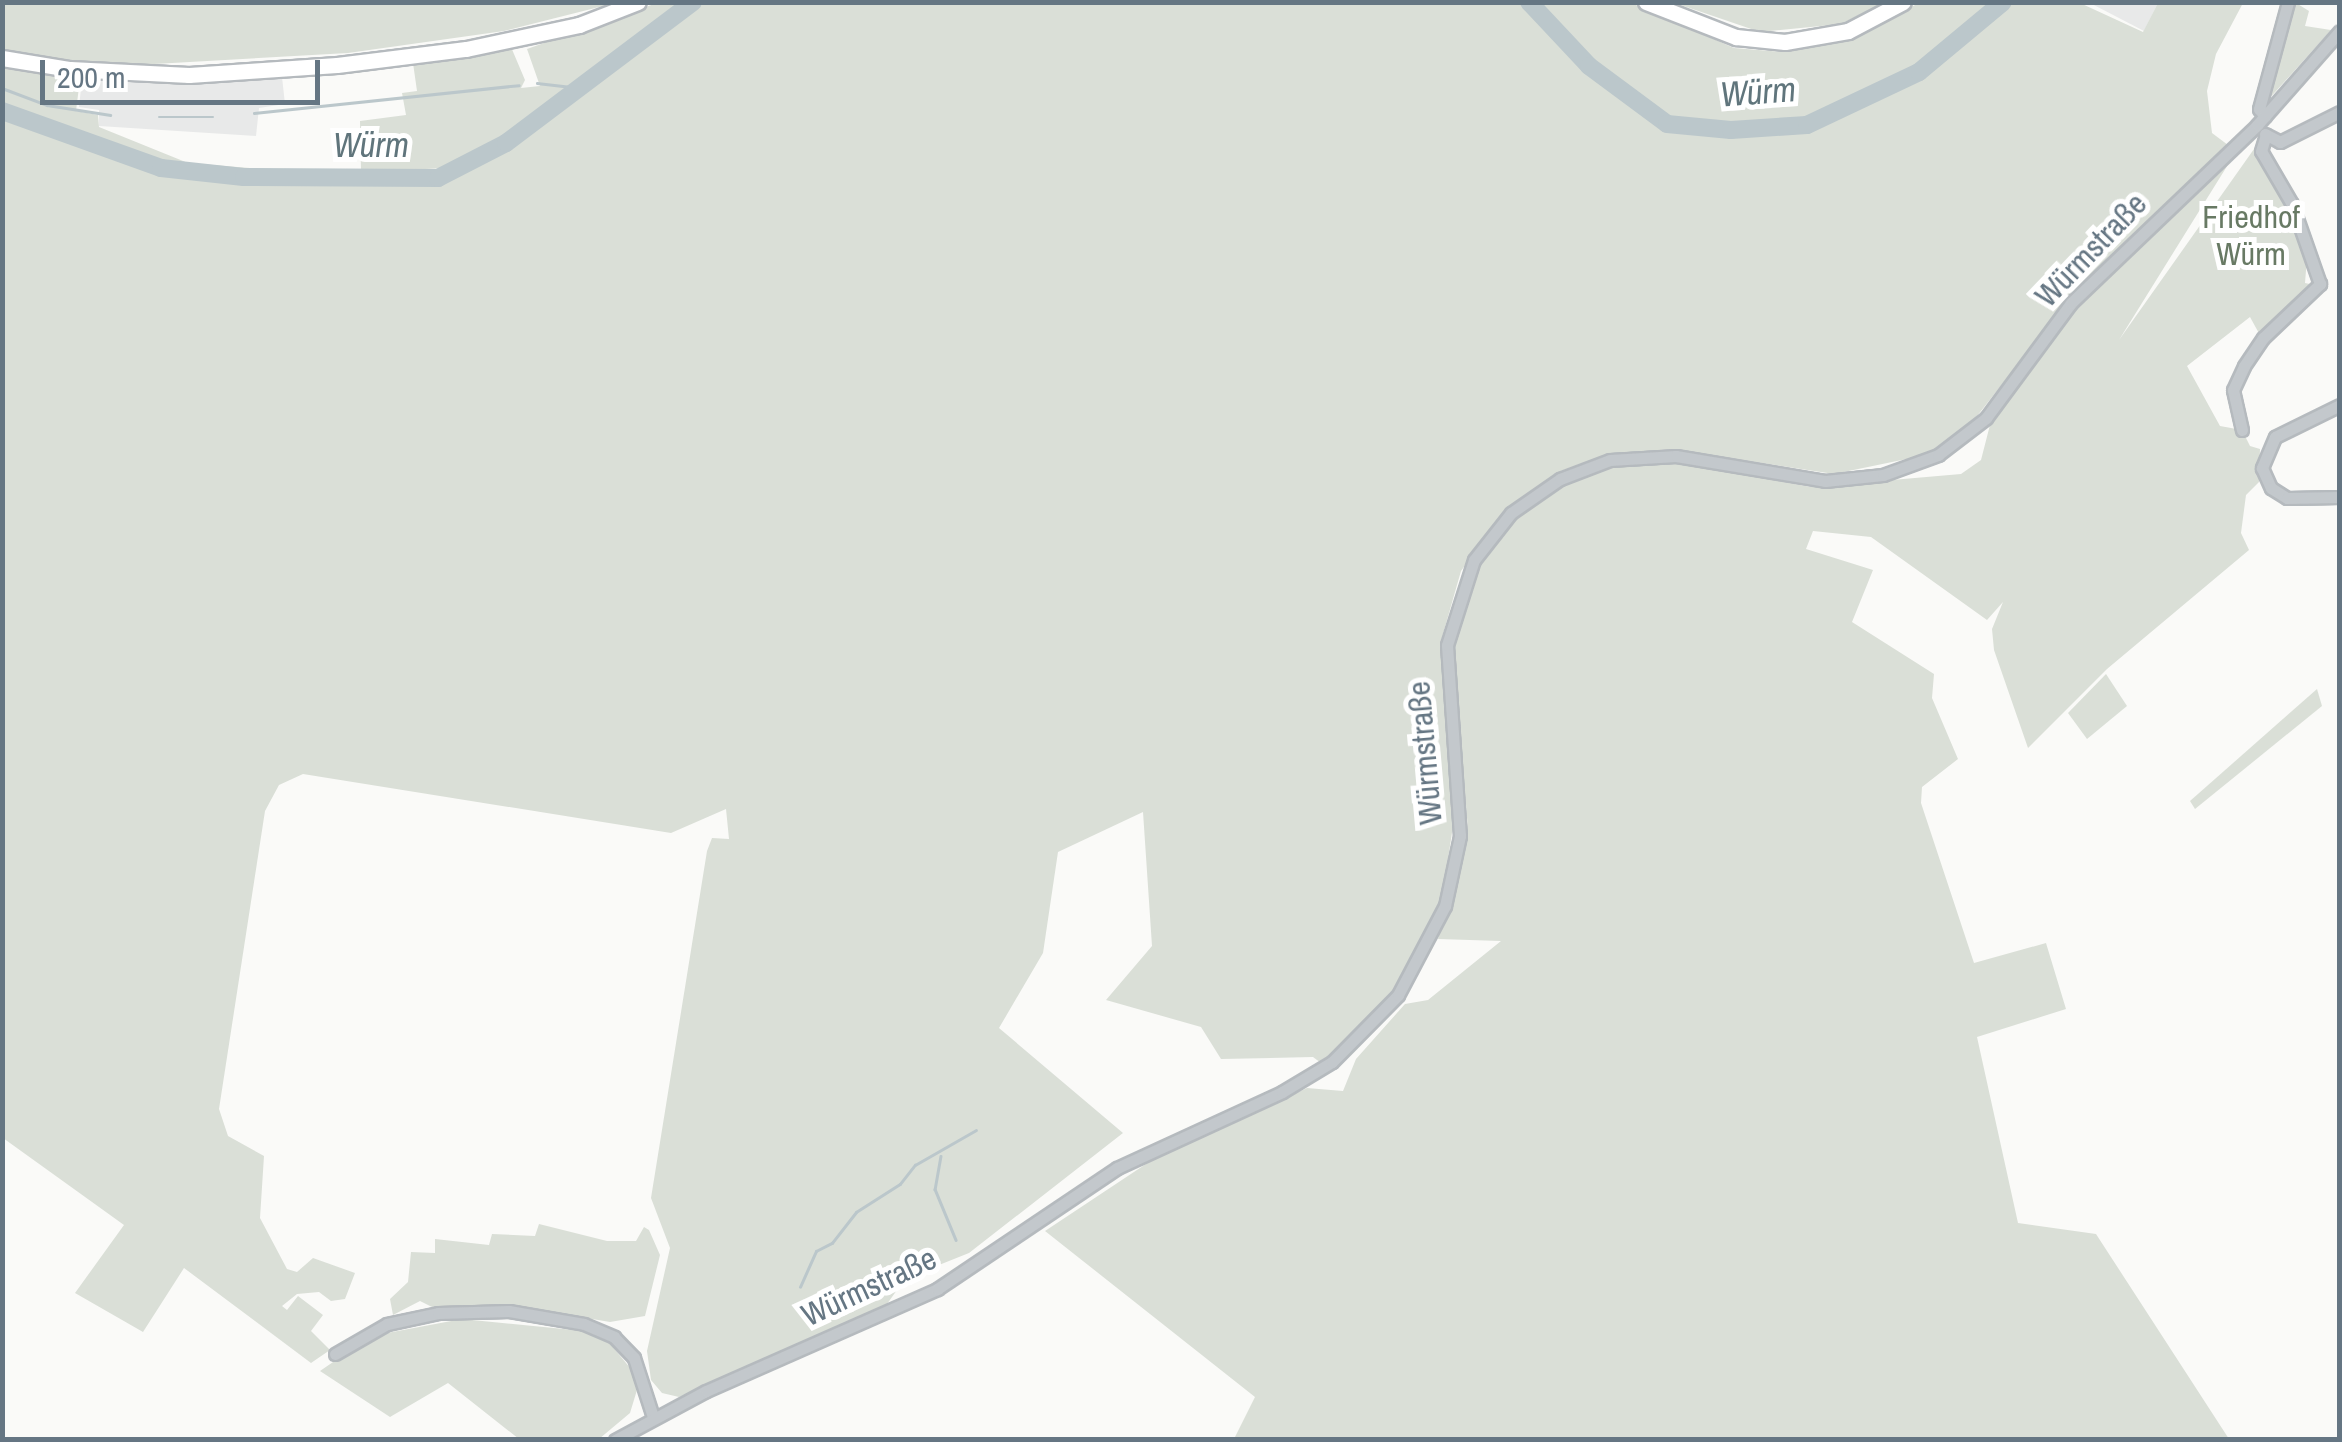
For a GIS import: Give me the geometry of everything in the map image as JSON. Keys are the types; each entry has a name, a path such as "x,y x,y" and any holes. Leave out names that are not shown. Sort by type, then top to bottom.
{"main road":[{"path":"2,58 70,70 174,74 337,66 466,49 579,25 638,2"},
{"path":"1646,2 1736,37 1786,42 1848,31 1902,2"}],"street":[{"path":"2242,430 2233,390 2244,366 2263,338 2320,284 2292,204 2261,152 2259,109 2288,2"},
{"name":"Würmstraße","path":"615,1440 653,1418 937,1288 1134,1158 1306,1079 1378,1019 1428,946 1456,870 1460,786 1447,645 1474,560 1512,512 1560,479 1610,460 1676,456 1825,480 1884,475 1938,455 1993,410 2093,279 2262,125 2340,31"},
{"path":"2262,125 2280,142 2340,112"},
{"path":"2340,405 2274,437 2262,468 2271,488 2288,498 2340,497"},
{"path":"335,1354 387,1324 438,1314 509,1311 584,1324 614,1337 634,1358 653,1418"}],"shaded area":[{"path":"2090,3 2158,3 2144,31"},
{"path":"282,77 285,104 259,108 256,136 99,126 99,110 79,107 82,79"}],"green space":[{"path":"1629,2 1734,48 1784,52 1843,42 1919,3 2080,3 2143,32 2158,3 2243,3 2216,54 2207,91 2212,133 2228,145 2073,294 1970,425 1926,455 1834,474 1671,449 1605,455 1561,471 1503,513 1461,571 1441,641 1455,813 1442,898 1400,984 1339,1050 1321,1063 1313,1057 1221,1059 1201,1027 1106,1000 1152,946 1143,812 1058,852 1043,953 999,1028 1123,1133 969,1253 934,1267 897,1290 887,1304 679,1397 662,1393 651,1380 647,1351 670,1248 651,1198 707,851 712,838 729,839 726,809 671,833 303,774 279,785 265,811 219,1109 228,1136 264,1156 260,1218 287,1269 297,1272 313,1258 355,1273 345,1299 331,1301 319,1292 297,1294 282,1306 287,1310 298,1296 323,1315 311,1331 330,1350 311,1363 184,1268 143,1332 75,1293 124,1225 3,1138 3,66 80,79 76,111 98,115 99,127 188,163 338,175 447,170 463,159 447,168 361,172 360,121 406,115 402,93 417,91 413,63 511,47 525,80 521,88 540,86 527,49 657,3"},
{"path":"2,3 615,3 504,31 348,53 119,66 3,52"},
{"path":"1675,3 1883,3 1841,24 1760,32"},
{"path":"2296,3 2309,11 2305,26 2331,30 2267,101"},
{"name":"Friedhof Würm","path":"2254,149 2285,199 2307,258 2305,283 2315,285 2261,337 2250,317 2187,366 2220,426 2242,430 2250,446 2260,449 2259,482 2246,495 2241,533 2249,550 2107,669 2028,748 1994,650 1992,629 2003,602 1987,620 1871,537 1813,531 1806,549 1873,570 1852,622 1934,674 1932,698 1958,759 1922,787 1921,803 1974,963 2046,943 2066,1009 1977,1037 2018,1223 2096,1234 2229,1439 1234,1439 1255,1397 1045,1231 1152,1160 1307,1088 1343,1091 1356,1059 1405,1004 1428,1000 1501,941 1438,939 1468,830 1454,654 1459,614 1476,568 1506,527 1565,482 1620,464 1686,464 1811,487 1961,474 1981,460 1991,421 2094,286 2229,163 2119,340"},
{"path":"2106,674 2127,706 2087,739 2068,713"},
{"path":"2317,689 2322,706 2195,809 2190,801"},
{"path":"539,1224 607,1241 636,1241 644,1227 649,1230 660,1255 645,1316 610,1322 521,1307 432,1307 420,1301 393,1315 390,1299 408,1282 411,1252 435,1253 435,1239 489,1245 492,1234 535,1236"},
{"path":"462,1319 584,1331 607,1340 631,1369 637,1390 630,1413 599,1439 519,1439 448,1383 390,1417 320,1371 371,1336"}],"waterway":[{"name":"Würm","path":"2,111 161,168 244,177 438,178 506,143 693,2"},
{"name":"Würm","path":"1529,2 1589,66 1667,124 1731,130 1807,125 1919,72 2003,2"},
{"path":"537,83 580,88"},
{"path":"254,113 519,85"},
{"path":"2,88 47,105 110,115"},
{"path":"159,117 213,117"},
{"path":"800,1287 816,1251 832,1243 856,1212 900,1184 915,1165 976,1130"},
{"path":"941,1156 935,1189 956,1240"}]}
